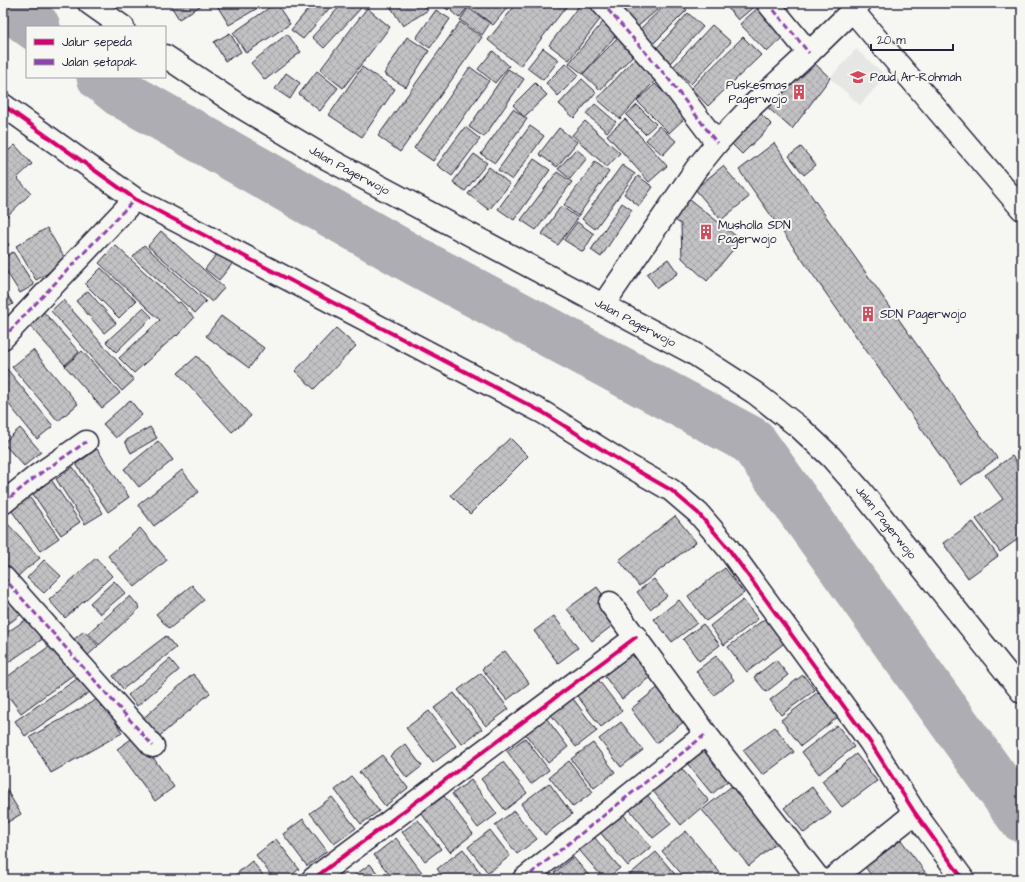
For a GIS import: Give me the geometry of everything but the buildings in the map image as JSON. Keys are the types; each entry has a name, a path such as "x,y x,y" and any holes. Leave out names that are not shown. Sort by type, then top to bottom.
{"street":[{"path":"89,3 122,26"},
{"path":"602,3 667,77 717,143"},
{"path":"768,3 809,53"},
{"path":"603,305 696,169 717,143 753,105 856,7 1022,209"},
{"name":"Jalan Pagerwojo","path":"166,57 241,107 328,159 693,353 755,393 800,428 831,457 861,492 1022,692"},
{"path":"3,105 136,199 544,413 622,462 671,490 698,513 728,548 870,742 915,813 963,879"},
{"path":"3,338 136,199"},
{"path":"3,503 38,475 86,442"},
{"path":"3,577 152,746"},
{"path":"610,602 706,734 819,879"},
{"path":"314,879 636,637"},
{"path":"524,879 706,734"},
{"path":"832,879 915,813"}],"shaded area":[{"name":"Paud Ar-Rohmah","path":"856,49 886,76 860,105 830,78"}],"waterway":[{"path":"5,3 35,26"},
{"path":"102,78 121,93 419,263 752,441 1022,818"}],"marked path":[{"path":"602,3 667,77 717,143"},
{"path":"768,3 809,53"},
{"path":"3,338 135,199"},
{"path":"3,503 38,475 86,442"},
{"path":"3,577 153,746"},
{"path":"524,879 706,734"}],"cycle path":[{"path":"3,105 135,199 544,413 622,462 671,490 698,513 728,548 870,742 915,813 963,879"},
{"path":"313,879 636,637"}],"place":[{"name":"Paud Ar-Rohmah","path":"858,77"},
{"name":"Puskesmas Pagerwojo","path":"799,92"},
{"name":"Musholla SDN Pagerwojo","path":"706,232"},
{"name":"SDN Pagerwojo","path":"868,314"}]}
